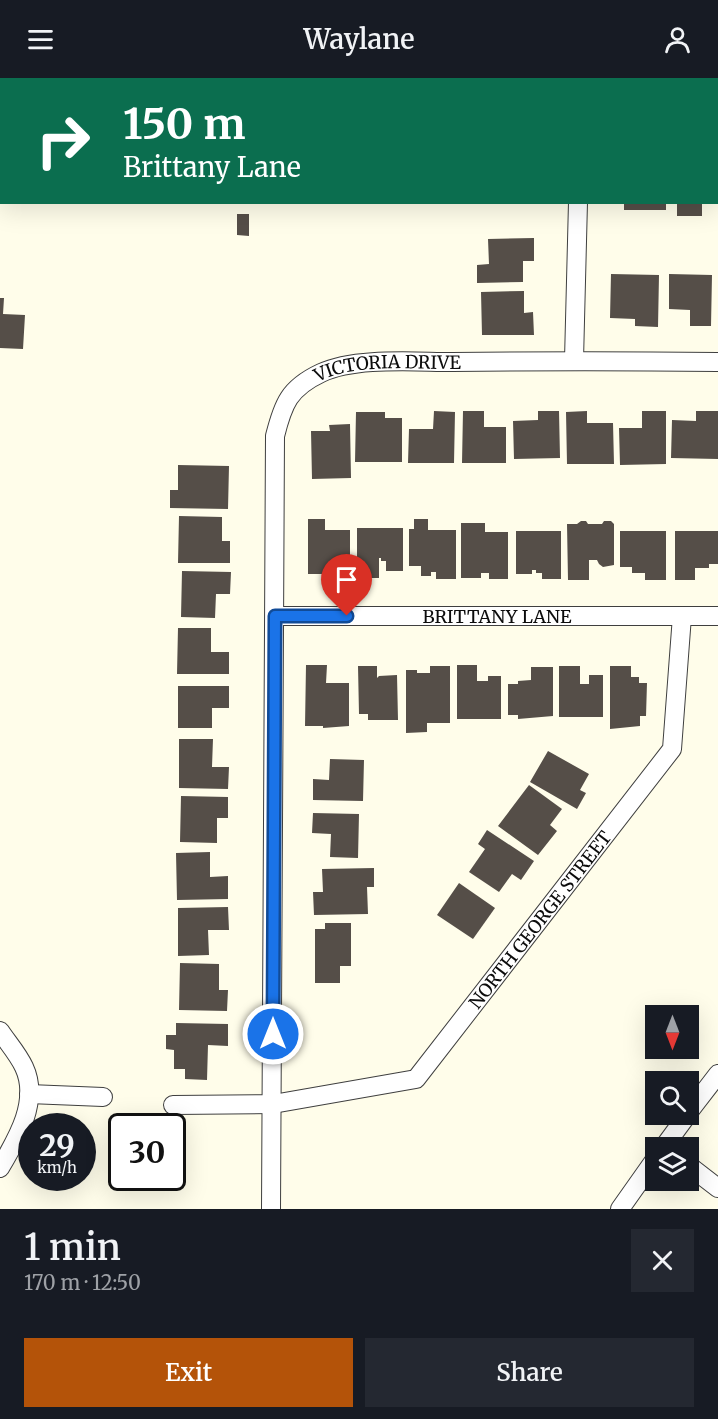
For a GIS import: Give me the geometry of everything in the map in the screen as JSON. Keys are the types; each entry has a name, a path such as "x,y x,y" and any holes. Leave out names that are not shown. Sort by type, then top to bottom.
{"street":[{"path":"574,360 578,204"},
{"name":"VICTORIA DRIVE","path":"271,1209 275,436 281,409 293,391 320,374 342,365 393,362 574,360 718,362"},
{"name":"BRITTANY LANE","path":"275,616 718,616"},
{"name":"NORTH GEORGE STREET","path":"173,1105 273,1104 416,1080 672,748 682,616"},
{"path":"0,1031 24,1068 29,1095 22,1128 0,1168"},
{"path":"699,1099 718,1074"},
{"path":"29,1095 103,1097"},
{"path":"699,1173 718,1188"},
{"path":"620,1209 645,1174"}],"building":[{"path":"624,204 666,204 666,210 624,210"},
{"path":"677,204 702,204 702,216 677,216"},
{"path":"237,214 249,214 249,236 237,235"},
{"path":"534,238 534,261 523,261 523,282 477,283 477,265 489,264 488,239"},
{"path":"611,274 659,275 658,327 635,326 635,319 610,318"},
{"path":"669,274 712,275 711,326 690,326 690,310 669,309"},
{"path":"524,291 524,313 533,312 534,335 482,335 481,292"},
{"path":"0,298 4,298 3,314 25,315 23,349 0,348"},
{"path":"434,411 455,412 454,463 408,463 409,429 433,429"},
{"path":"463,411 484,411 484,427 506,427 506,463 462,463"},
{"path":"538,411 559,411 560,458 514,459 513,421 538,420"},
{"path":"587,411 587,423 613,423 614,464 567,464 566,412"},
{"path":"642,411 666,411 666,464 620,465 619,428 642,428"},
{"path":"696,411 718,411 718,459 671,458 672,420 696,421"},
{"path":"356,412 385,412 385,418 402,418 402,462 355,462"},
{"path":"350,424 351,478 312,479 311,431 330,431 329,425"},
{"path":"178,465 229,466 228,509 170,508 170,490 178,490"},
{"path":"179,516 222,517 222,541 230,541 230,563 178,563"},
{"path":"308,519 325,519 325,530 350,530 350,579 322,579 322,574 308,574"},
{"path":"414,519 428,519 428,530 456,530 456,579 436,579 436,572 431,572 431,576 421,576 421,566 409,566 409,529 414,529"},
{"path":"586,521 588,524 602,524 604,521 611,521 614,524 614,565 603,567 597,560 589,560 589,580 568,580 567,524 577,524"},
{"path":"461,523 485,523 485,532 508,532 508,579 489,579 489,573 481,573 481,578 461,578"},
{"path":"357,528 403,528 403,571 386,571 386,561 381,561 379,558 379,578 357,578"},
{"path":"516,531 561,531 561,579 542,579 542,573 536,573 536,570 532,570 532,574 516,574"},
{"path":"620,531 666,531 666,580 645,580 645,573 632,573 632,567 620,567"},
{"path":"675,531 718,531 718,564 709,564 709,568 695,568 695,580 675,580"},
{"path":"182,571 231,572 230,594 216,594 215,618 181,617"},
{"path":"178,628 211,628 211,652 229,652 229,674 177,674"},
{"path":"306,665 327,665 326,683 349,683 349,726 323,728 323,726 305,726"},
{"path":"457,665 477,665 477,681 488,681 488,676 501,676 501,719 457,719"},
{"path":"358,666 377,666 377,678 397,675 398,720 368,720 368,714 359,714"},
{"path":"430,666 450,666 450,723 427,723 427,732 406,733 406,670 430,673"},
{"path":"559,666 580,666 580,684 589,684 589,675 603,675 603,717 559,717"},
{"path":"610,666 631,666 631,677 639,677 639,683 647,683 646,716 640,716 640,726 610,729"},
{"path":"531,667 553,667 553,716 518,719 518,715 508,715 508,684 531,680"},
{"path":"178,686 229,686 229,708 212,708 212,728 178,728"},
{"path":"179,739 213,739 212,767 229,767 228,789 179,788"},
{"path":"548,751 589,774 580,790 586,793 577,809 530,782"},
{"path":"330,759 364,760 363,801 313,800 313,779 329,780"},
{"path":"529,785 562,809 550,825 557,831 538,855 498,826"},
{"path":"181,796 228,797 228,818 217,818 217,843 180,842"},
{"path":"313,813 359,814 358,858 330,857 331,834 312,833"},
{"path":"487,830 534,861 521,880 512,874 499,892 469,872 485,849 478,844"},
{"path":"210,852 210,877 228,876 228,899 177,900 176,853"},
{"path":"374,868 374,887 367,887 368,914 314,915 313,892 323,892 322,869"},
{"path":"459,883 495,908 473,939 437,915"},
{"path":"228,907 229,930 208,930 209,955 178,956 178,908"},
{"path":"325,923 351,923 351,966 340,966 340,983 315,983 315,929 325,929"},
{"path":"180,963 219,964 219,990 228,990 227,1011 179,1010"},
{"path":"176,1023 228,1024 228,1046 208,1045 207,1080 185,1079 185,1069 174,1069 174,1050 166,1049 166,1035 176,1035"}],"route":[{"path":"273,1034 275,616 347,616"}]}
